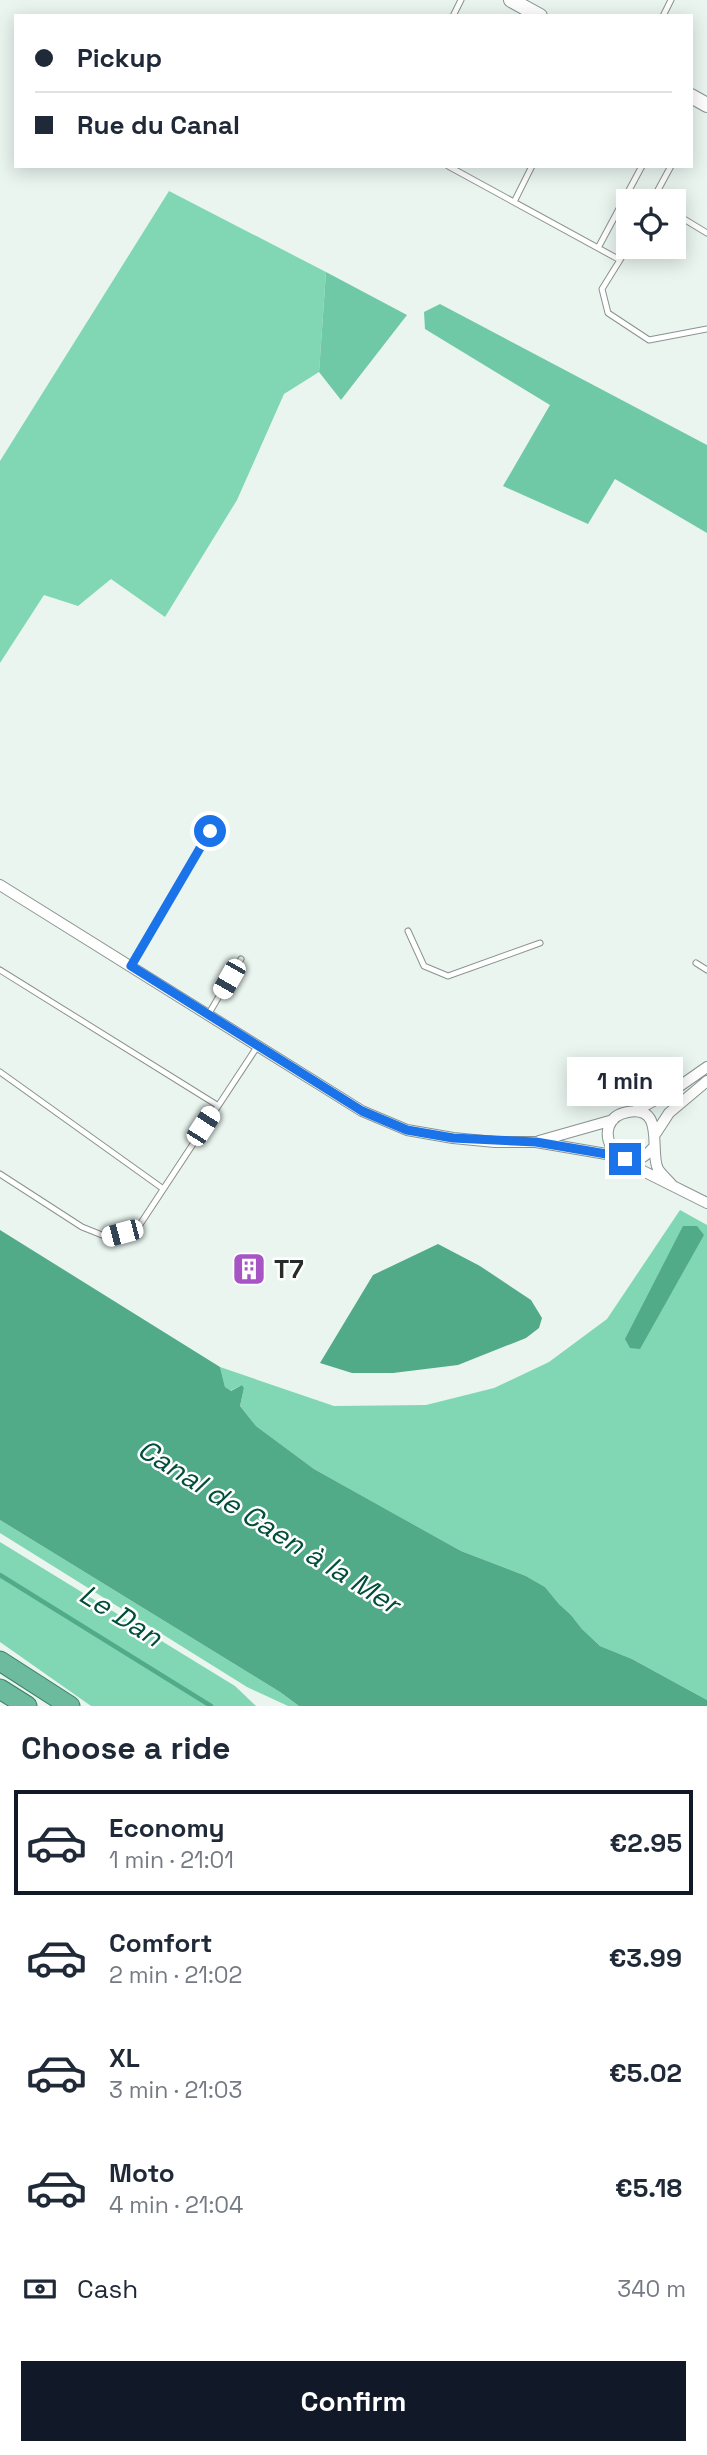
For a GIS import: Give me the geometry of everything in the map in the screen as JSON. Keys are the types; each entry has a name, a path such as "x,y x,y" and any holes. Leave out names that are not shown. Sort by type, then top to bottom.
{"highway":[{"path":"0,1661 70,1706"},
{"path":"0,1689 27,1706"}],"street":[{"path":"511,0 527,4"},
{"path":"0,885 362,1111 407,1130 453,1138 536,1142 621,1158 641,1158 653,1148"},
{"path":"536,1142 635,1111 677,1088 707,1067"},
{"path":"672,1185 658,1168 653,1148 656,1133 669,1113 707,1080"},
{"path":"635,1111 649,1118 656,1133"},
{"path":"613,1120 607,1135 608,1143 621,1158 707,1203"}],"lane":[{"path":"452,168 620,260 602,289 608,313 649,340 707,329"},
{"path":"514,202 531,168"},
{"path":"598,248 641,168"},
{"path":"659,189 670,168"},
{"path":"686,220 707,233"},
{"path":"131,966 210,831"},
{"path":"408,931 424,966 448,976 540,943"},
{"path":"208,1015 241,959"},
{"path":"696,963 707,970"},
{"path":"0,970 217,1105"},
{"path":"0,1174 82,1227 107,1237 137,1229 257,1047"},
{"path":"0,1072 162,1188"}],"shaded area":[{"path":"169,191 326,272 319,372 284,394 237,500 165,617 111,579 78,606 44,595 0,663 0,461"},
{"path":"326,272 407,315 341,400 319,372"},
{"path":"440,304 707,445 707,533 615,479 588,524 503,486 550,405 425,329 424,312"},
{"path":"680,1210 707,1225 707,1700 632,1659 600,1646 545,1587 526,1576 461,1551 314,1469 256,1426 240,1406 244,1388 242,1385 230,1391 225,1387 220,1367 334,1406 426,1405 494,1388 549,1362 607,1319"},
{"path":"0,1520 299,1706 288,1706 247,1687 0,1533"},
{"path":"0,1542 235,1686 256,1706 91,1706 0,1642"}],"water":[{"path":"683,1226 697,1226 704,1235 640,1349 630,1348 625,1339"},
{"name":"Canal de Caen à la Mer","path":"0,1230 220,1367 225,1387 231,1391 242,1385 244,1388 240,1406 256,1426 314,1469 461,1551 526,1576 545,1587 600,1646 632,1659 707,1700 707,1706 299,1706 0,1520"},
{"path":"438,1244 480,1266 531,1300 542,1318 539,1328 526,1338 458,1365 393,1373 352,1373 320,1363 373,1275"}],"waterway":[{"name":"Le Dan","path":"0,1575 211,1706"}],"place":[{"name":"T7","path":"249,1269"}],"route":[{"path":"210,831 131,966 362,1111 407,1130 495,1142 536,1142 625,1159"}]}
